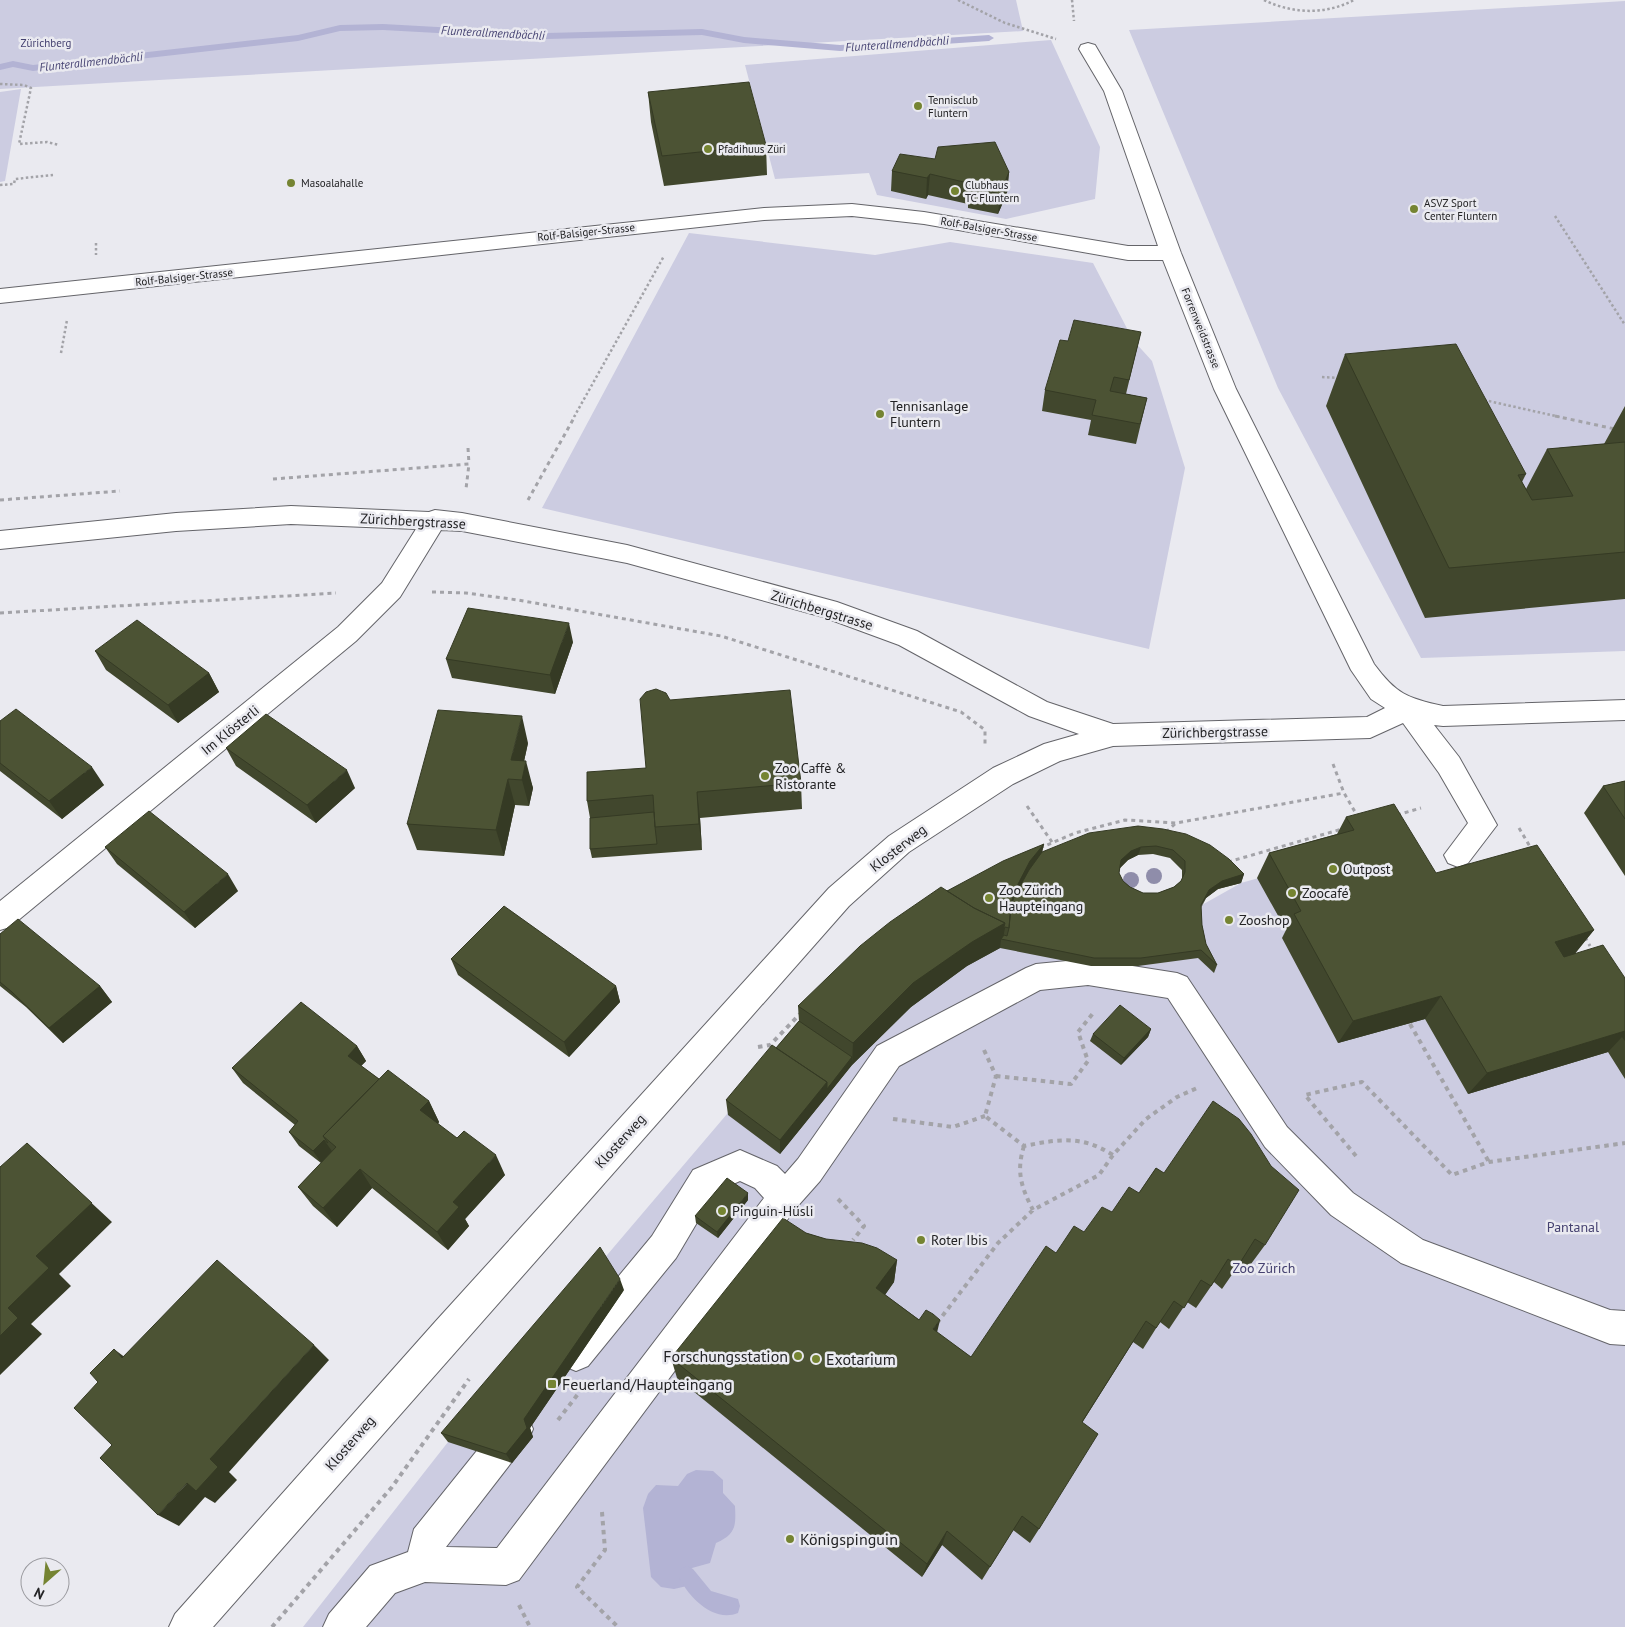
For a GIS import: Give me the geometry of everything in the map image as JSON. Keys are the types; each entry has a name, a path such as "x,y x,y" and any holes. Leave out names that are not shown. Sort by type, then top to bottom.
{"street":[{"name":"Forrenweidstrasse","path":"1088,49 1112,91 1171,253 1225,389 1364,670 1380,692 1408,709"},
{"name":"Rolf-Balsiger-Strasse","path":"0,296 764,214 852,210 924,218 1128,253 1171,253"},
{"name":"Zürichbergstrasse","path":"0,540 176,522 291,515 435,520 511,531 627,554 828,609 908,638 1038,709 1113,735 1370,727 1408,709"},
{"name":"Im Klösterli","path":"0,918 347,634 391,590 435,520"},
{"path":"0,551 25,537"},
{"path":"1408,709 1443,716 1625,710"},
{"path":"1408,709 1450,765 1483,824 1458,855"},
{"name":"Klosterweg","path":"188,1627 447,1334 839,897 899,844 1003,776 1053,752 1113,735"},
{"path":"342,1627 382,1579 425,1564 506,1567 785,1197 809,1170 888,1056 1036,978 1088,972 1177,986 1276,1137 1342,1204 1413,1252 1610,1327 1625,1328"},
{"path":"558,1376 664,1247 704,1181 740,1165 766,1177 785,1197"},
{"path":"425,1564 427,1542 535,1405"}],"path":[{"path":"958,0 1006,23 1088,49"},
{"path":"1264,0 1289,9 1314,11 1339,8 1354,0"},
{"path":"0,84 24,85 31,88 19,144 47,142 59,145"},
{"path":"0,185 14,184 15,179 53,175"},
{"path":"1555,216 1625,325"},
{"path":"511,531 677,233 676,223"},
{"path":"61,353 64,336"},
{"path":"1322,378 1349,379"},
{"path":"1480,399 1620,430"},
{"path":"468,448 469,464"},
{"path":"0,614 391,590 466,593 721,636 961,712 986,730 985,746"},
{"path":"1036,850 1075,833 1125,820 1176,823 1344,793 1362,824"},
{"path":"1026,805 1052,842"},
{"path":"1396,815 1421,808"},
{"path":"1515,822 1535,855"},
{"path":"1160,838 1176,823"},
{"path":"1225,863 1344,829"},
{"path":"1580,930 1590,946"},
{"path":"996,1076 1071,1084 1088,1061 1078,1032 1111,992 1113,976"},
{"path":"752,1048 770,1046 801,1012"},
{"path":"968,1015 996,1076 985,1116"},
{"path":"1410,1024 1489,1162"},
{"path":"934,1328 998,1243 1033,1210 1099,1175 1113,1155 1146,1119 1177,1097 1235,1072"},
{"path":"1360,1162 1305,1095 1362,1082 1452,1175 1489,1162 1625,1143"},
{"path":"857,1100 886,1118 953,1127 985,1116"},
{"path":"985,1116 1024,1146 1063,1138 1096,1143 1113,1155"},
{"path":"1024,1146 1018,1162 1019,1182 1033,1210"},
{"path":"809,1170 864,1226 853,1240"},
{"path":"272,1627 392,1487 473,1372"},
{"path":"576,1474 601,1494 605,1550 577,1588 618,1627"}],"green space":[{"name":"Zürichberg","path":"0,0 1016,0 1023,31 0,89"},
{"name":"ASVZ Sport Center Fluntern","path":"1625,1 1625,651 1421,658 1278,388 1129,30"},
{"name":"Tennisclub Fluntern","path":"1051,40 1100,147 1095,199 1006,219 877,195 869,173 775,179 745,65"},
{"path":"21,89 5,181 0,182 0,92"},
{"name":"Tennisanlage Fluntern","path":"689,233 875,255 950,242 1093,263 1133,340 1152,361 1185,468 1149,649 542,508"},
{"name":"Zoo Zürich","path":"1340,855 1625,1035 1625,1627 303,1627 448,1442 773,1060 858,970 1177,919 1241,883"}],"shaded area":[{"path":"696,1470 713,1471 723,1480 723,1493 735,1506 735,1524 728,1536 716,1543 710,1563 692,1568 685,1578 687,1586 674,1589 661,1587 651,1577 643,1508 648,1494 656,1485 678,1486 687,1474"}],"building":[{"path":"749,82 766,145 662,156 648,92"},
{"path":"995,142 1009,172 1000,194 970,187 972,184 930,174 927,178 892,171 900,154 935,159 938,147"},
{"path":"1074,320 1141,332 1129,380 1114,377 1110,391 1147,398 1140,424 1092,415 1096,400 1045,390 1060,340 1068,341"},
{"path":"1456,344 1526,474 1518,475 1532,500 1573,496 1547,449 1625,442 1625,552 1449,568 1345,354"},
{"path":"468,608 569,623 550,675 446,659"},
{"path":"137,620 209,673 168,705 95,651"},
{"path":"656,689 666,693 670,700 790,690 801,783 697,792 699,824 655,827 653,795 587,801 587,772 646,768 640,699 646,692"},
{"path":"16,709 92,767 49,801 0,763 0,721"},
{"path":"438,710 522,716 511,760 526,761 522,780 508,779 496,830 407,824"},
{"path":"266,714 347,770 307,805 226,748"},
{"path":"1625,781 1625,819 1603,786"},
{"path":"1394,804 1436,873 1537,845 1594,930 1555,942 1564,957 1603,945 1625,978 1625,1031 1487,1073 1441,996 1353,1021 1294,914 1301,911 1269,853 1354,830 1346,817"},
{"path":"149,811 228,874 184,912 105,847"},
{"path":"654,812 657,844 590,849 590,818"},
{"path":"1138,826 1186,834 1210,845 1229,859 1244,874 1222,881 1209,890 1201,905 1202,925 1206,944 1217,965 1201,950 1141,958 1094,958 1001,939 1004,935 1007,936 1014,897 1029,870 1042,852 1089,833","holes":["1156,846 1173,850 1185,861 1185,872 1181,881 1174,887 1158,893 1143,893 1130,887 1123,881 1119,873 1121,860 1131,851 1141,847"]},
{"path":"1044,844 1030,861 1016,888 1011,903 1009,928 1005,927 1003,931 1005,923 974,908 947,891 1003,861"},
{"path":"941,887 974,908 1005,923 972,942 913,983 853,1043 798,1006 860,946 890,922"},
{"path":"504,906 616,986 564,1042 451,959"},
{"path":"18,919 100,986 49,1028 0,982 0,934"},
{"path":"301,1002 357,1046 348,1056 379,1079 323,1136 328,1143 324,1140 313,1151 289,1132 298,1121 232,1068"},
{"path":"1120,1005 1151,1029 1124,1058 1093,1034"},
{"path":"799,1021 852,1057 827,1089 827,1082 776,1048"},
{"path":"772,1045 827,1082 780,1140 726,1100"},
{"path":"388,1070 429,1101 420,1110 457,1138 464,1131 496,1155 453,1202 459,1207 437,1232 360,1169 323,1208 298,1187 336,1147 323,1136"},
{"name":"Exotarium","path":"1213,1101 1239,1119 1271,1166 1299,1190 1265,1245 1255,1239 1238,1266 1228,1259 1211,1286 1201,1280 1184,1308 1174,1301 1156,1328 1146,1321 1082,1422 1098,1434 1039,1529 1022,1516 990,1567 947,1531 927,1564 671,1358 783,1218 806,1233 826,1239 862,1243 877,1248 897,1260 876,1288 919,1320 926,1310 933,1314 940,1320 933,1329 971,1357 1046,1246 1056,1253 1074,1226 1084,1232 1102,1207 1112,1212 1129,1187 1139,1193 1156,1168 1164,1173"},
{"path":"27,1143 92,1203 36,1256 49,1268 8,1308 18,1318 0,1336 0,1167"},
{"name":"Pinguin-Hüsli","path":"727,1178 748,1193 717,1232 695,1216"},
{"path":"600,1247 620,1279 524,1419 527,1428 506,1454 441,1433"},
{"path":"217,1260 314,1345 210,1459 218,1467 196,1491 187,1483 158,1515 100,1458 112,1445 74,1408 98,1382 90,1373 114,1349 122,1358"}],"waterway":[{"name":"Flunterallmendbächli","path":"0,67 13,64 33,68 298,38 340,28 383,27 547,36 702,32 744,40 840,48 989,38"},
{"path":"687,1575 704,1597 731,1606"}],"place":[{"name":"Tennisclub Fluntern","path":"918,106"},
{"name":"Pfadihuus Züri","path":"708,149"},
{"name":"Masoalahalle","path":"291,183"},
{"name":"Clubhaus TC Fluntern","path":"955,191"},
{"name":"ASVZ Sport Center Fluntern","path":"1414,209"},
{"name":"Tennisanlage Fluntern","path":"880,414"},
{"name":"Zoo Caffè & Ristorante","path":"765,776"},
{"name":"Outpost","path":"1333,869"},
{"name":"Zoocafé","path":"1292,893"},
{"name":"Zoo Zürich Haupteingang","path":"989,898"},
{"name":"Zooshop","path":"1229,920"},
{"name":"Pinguin-Hüsli","path":"722,1211"},
{"name":"Roter Ibis","path":"921,1240"},
{"name":"Forschungsstation","path":"798,1356"},
{"name":"Exotarium","path":"816,1359"},
{"name":"Feuerland/Haupteingang","path":"552,1384"},
{"name":"Königspinguin","path":"790,1539"}],"park label":[{"name":"Pantanal","path":"1573,1227"}]}
